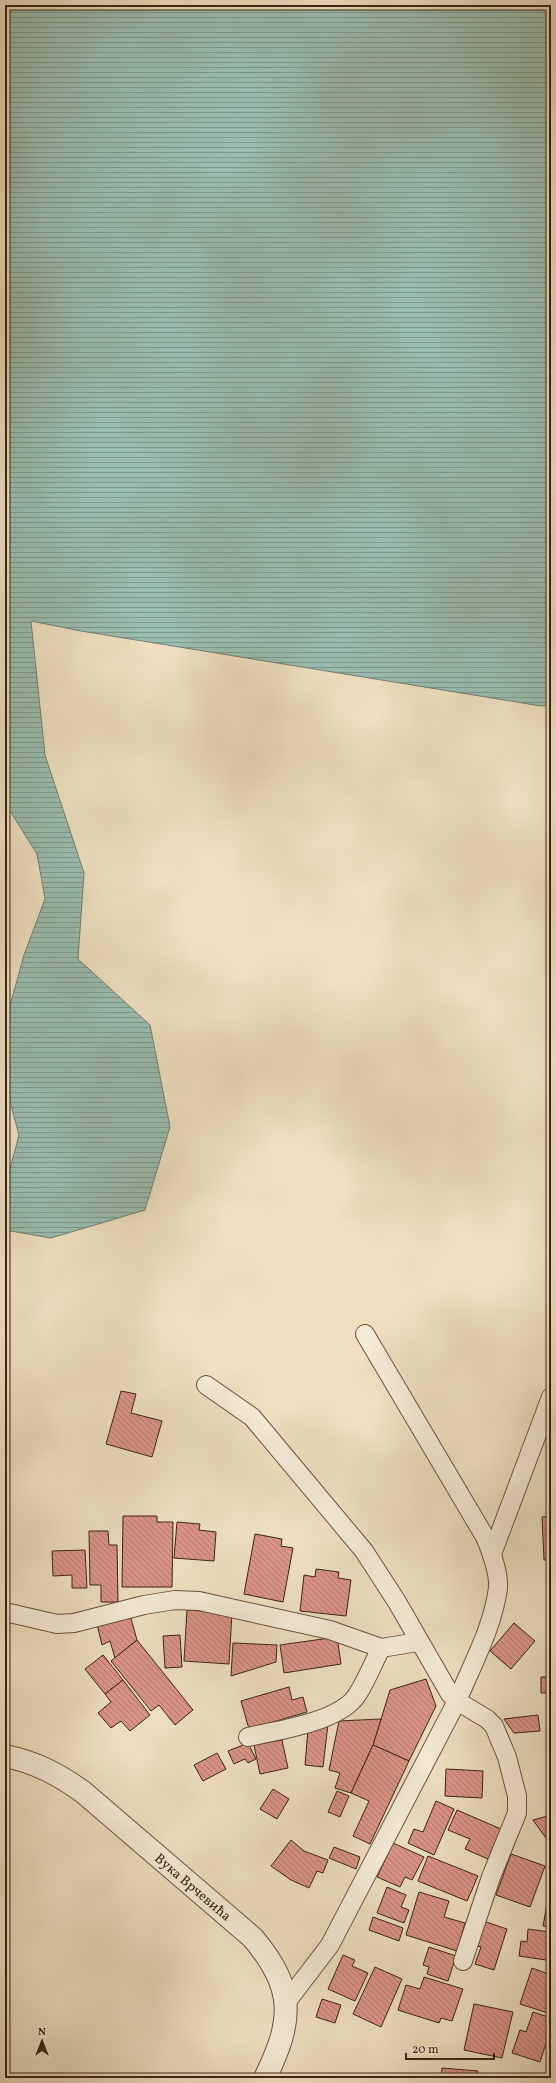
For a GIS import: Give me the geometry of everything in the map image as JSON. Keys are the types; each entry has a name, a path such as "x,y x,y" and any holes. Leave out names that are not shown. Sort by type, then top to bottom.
{"street":[{"name":"Вука Врчевића","path":"5,1756 37,1764 61,1777 83,1792 253,1938 267,1954 280,1975 286,2020 280,2049 265,2078"}],"lane":[{"path":"285,2004 330,1946 457,1701 489,1624 498,1587 492,1554 485,1537 365,1334"},
{"path":"206,1385 252,1417 364,1551 397,1602 418,1642 450,1694 457,1701 487,1719 494,1726 507,1757 517,1796 517,1812 491,1877 463,1961"},
{"path":"492,1554 551,1397"},
{"path":"5,1612 57,1624 74,1623 144,1605 175,1600 199,1601 330,1630 381,1648 418,1642"},
{"path":"248,1737 327,1717 341,1710 358,1695 381,1648"}],"water":[{"path":"5,5 551,5 551,705 541,706 81,631 31,621 45,755 84,873 78,959 150,1025 170,1127 145,1210 51,1238 5,1230 5,1188 19,1135 5,1083 6,1020 24,955 45,899 37,854 5,803"}],"building":[{"path":"121,1391 136,1394 131,1413 162,1421 152,1457 106,1444"},
{"path":"123,1516 157,1516 157,1522 173,1522 172,1587 122,1587"},
{"path":"551,1516 551,1560 544,1560 542,1517"},
{"path":"177,1522 200,1524 199,1530 216,1532 214,1561 174,1558"},
{"path":"89,1531 108,1531 109,1545 117,1545 118,1602 101,1602 101,1585 90,1585"},
{"path":"255,1534 282,1539 281,1546 293,1548 283,1602 244,1594"},
{"path":"85,1550 87,1588 72,1588 72,1575 53,1576 52,1551"},
{"path":"316,1569 339,1572 338,1578 351,1580 346,1616 300,1611 304,1575 315,1577"},
{"path":"187,1610 232,1613 229,1664 184,1661"},
{"path":"130,1615 137,1640 115,1658 110,1641 102,1645 97,1624"},
{"path":"514,1623 535,1641 511,1669 490,1651"},
{"path":"180,1635 182,1667 165,1668 163,1636"},
{"path":"337,1637 341,1664 284,1673 280,1645"},
{"path":"137,1640 193,1710 175,1725 159,1705 151,1711 111,1661"},
{"path":"233,1643 277,1645 276,1662 231,1676"},
{"path":"103,1655 123,1680 105,1694 85,1669"},
{"path":"541,1677 551,1677 551,1704 550,1693 541,1693"},
{"path":"426,1679 436,1706 409,1761 373,1745 390,1690"},
{"path":"123,1680 150,1715 130,1731 121,1721 111,1728 98,1713 111,1702 105,1694"},
{"path":"289,1687 292,1700 303,1697 307,1712 249,1729 241,1701"},
{"path":"538,1715 540,1731 514,1733 504,1719"},
{"path":"381,1719 373,1745 351,1793 335,1788 340,1773 329,1770 339,1721"},
{"path":"328,1724 323,1767 305,1765 308,1729"},
{"path":"282,1740 288,1768 260,1774 254,1745"},
{"path":"248,1743 256,1759 248,1763 245,1759 234,1764 228,1751"},
{"path":"373,1745 409,1761 370,1844 353,1836 369,1801 351,1793"},
{"path":"217,1753 226,1769 203,1781 194,1765"},
{"path":"446,1769 483,1771 482,1798 445,1796"},
{"path":"273,1789 289,1799 277,1819 260,1809"},
{"path":"337,1791 349,1796 340,1817 328,1812"},
{"path":"436,1801 454,1809 434,1855 408,1843 414,1829 423,1832"},
{"path":"457,1810 501,1829 488,1859 465,1849 470,1839 448,1830"},
{"path":"551,1815 551,1842 548,1841 533,1820"},
{"path":"291,1840 304,1851 328,1860 323,1873 317,1871 309,1888 291,1880 271,1866"},
{"path":"393,1843 424,1857 412,1880 405,1877 400,1887 377,1877"},
{"path":"334,1847 360,1857 356,1869 329,1858"},
{"path":"511,1854 545,1866 530,1907 496,1895"},
{"path":"428,1856 478,1876 467,1901 418,1881"},
{"path":"387,1887 406,1895 401,1907 409,1910 404,1923 377,1913"},
{"path":"419,1892 449,1901 444,1917 465,1923 457,1951 406,1935"},
{"path":"549,1893 551,1893 551,1927 543,1926"},
{"path":"373,1917 403,1928 399,1941 369,1930"},
{"path":"483,1921 507,1929 494,1970 475,1964 481,1947 475,1945"},
{"path":"528,1929 550,1932 546,1960 519,1956 521,1941 527,1942"},
{"path":"429,1947 456,1956 448,1981 427,1974 429,1967 423,1965"},
{"path":"343,1955 355,1960 352,1966 368,1973 355,2001 328,1989"},
{"path":"375,1967 402,1979 381,2027 353,2014"},
{"path":"532,1968 551,1975 551,2014 520,2004"},
{"path":"424,1977 463,1989 452,2021 441,2018 439,2023 398,2010 406,1985 420,1989"},
{"path":"322,1999 341,2005 335,2023 316,2017"},
{"path":"474,2004 513,2012 502,2058 464,2050"},
{"path":"533,2012 551,2018 551,2028 540,2062 512,2053 520,2030 526,2032"},
{"path":"442,2068 478,2071 477,2078 441,2078"}]}
